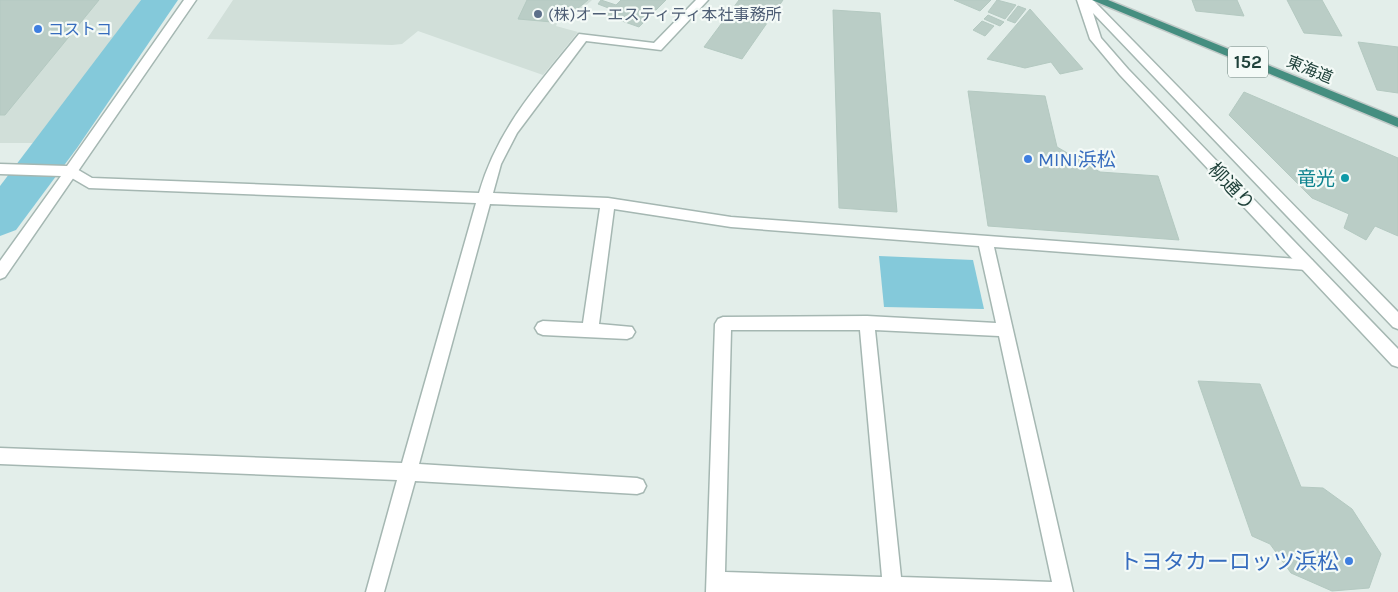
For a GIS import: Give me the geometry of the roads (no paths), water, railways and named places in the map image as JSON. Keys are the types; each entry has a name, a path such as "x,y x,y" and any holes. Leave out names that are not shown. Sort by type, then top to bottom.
{"highway":[{"name":"東海道","path":"1098,0 1398,123"}],"street":[{"path":"0,273 190,0"},
{"path":"375,592 484,198 494,164 504,143 516,123 583,37 657,47 702,0"},
{"name":"柳通り","path":"1083,0 1096,39 1124,72 1398,360"},
{"name":"柳通り","path":"1087,0 1398,322"},
{"path":"0,169 70,171 88,183 608,203 730,222 1307,264"},
{"path":"590,330 608,203"},
{"path":"984,240 1005,330 1064,592 716,586 723,324 867,323 1005,330"},
{"path":"867,323 893,589"},
{"path":"542,328 627,332"},
{"path":"0,456 408,472 637,486"}],"water":[{"path":"879,256 973,260 984,309 884,307"}],"waterway":[{"path":"0,218 62,137 160,0"}],"place":[{"name":"(株)オーエスティティ本社事務所","path":"538,14"},
{"name":"コストコ","path":"38,29"},
{"name":"MINI浜松","path":"1028,159"},
{"name":"竜光","path":"1345,178"},
{"name":"トヨタカーロッツ浜松","path":"1349,561"}]}
